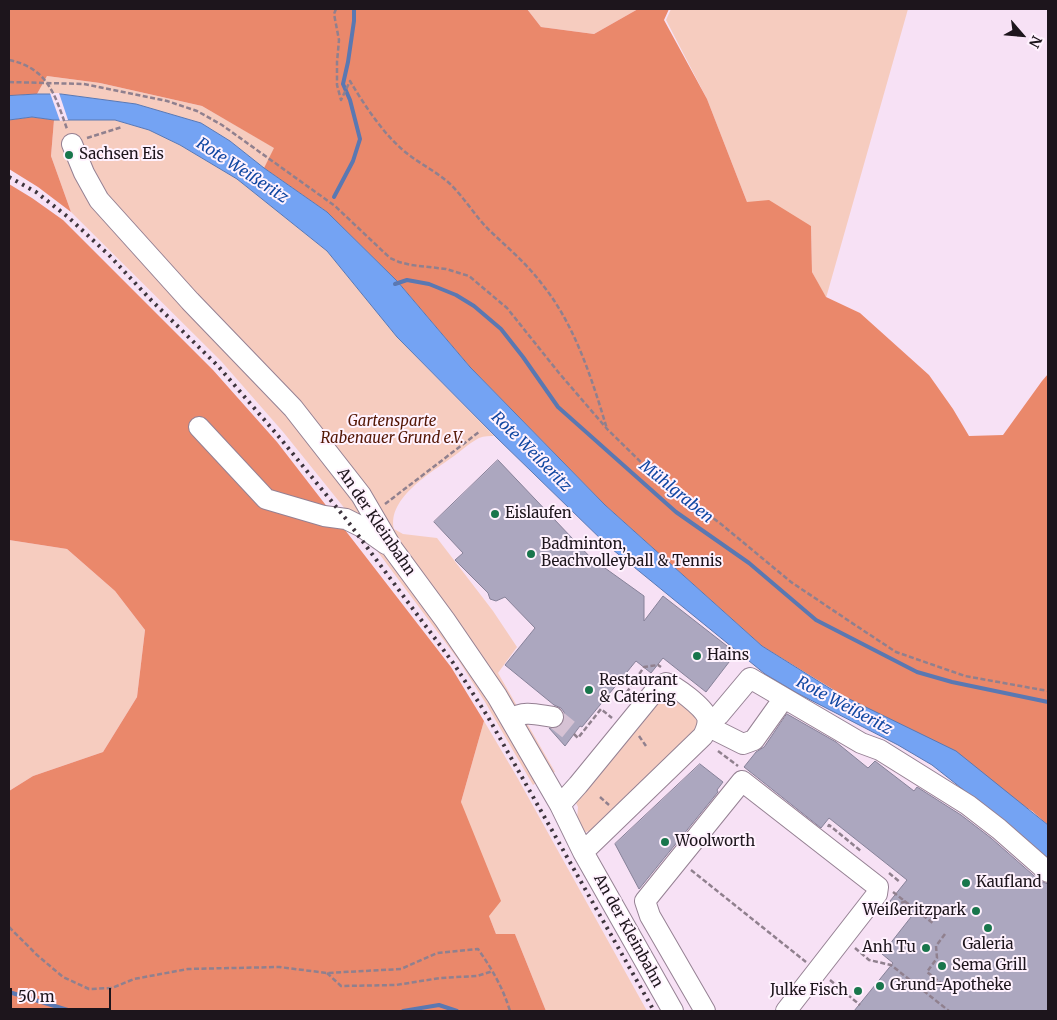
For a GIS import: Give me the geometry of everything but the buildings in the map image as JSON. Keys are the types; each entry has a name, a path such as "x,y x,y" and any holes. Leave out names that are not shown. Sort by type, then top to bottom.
{"street":[{"name":"An der Kleinbahn","path":"80,141 84,173 99,200 190,301 293,408 361,495 392,548 450,627 511,719 672,1011"},
{"path":"199,427 266,499 324,516 346,519 362,527 392,548"},
{"path":"583,852 703,736 707,726 719,715 750,678 861,743 880,750 968,806 999,829 1048,872"},
{"path":"560,805 659,686 666,683 675,686 706,714 707,726"},
{"path":"707,726 743,744 754,740 784,698"},
{"path":"511,719 519,714 553,717"},
{"path":"704,1011 650,916 645,901 742,781 878,887 877,894 786,1011"},
{"path":"627,930 650,916"}],"path":[{"path":"336,9 334,14 339,40 337,84 340,100 350,81 373,116 408,154 449,184 488,229 508,246 543,284 568,324 594,387 608,430"},
{"path":"9,60 23,63 48,82 64,120"},
{"path":"9,82 84,84 167,101 197,111 222,125 335,206 390,258 411,265 456,271 468,276 507,308 608,430 653,474 721,524 791,582 896,652 965,676 1048,691"},
{"path":"80,141 122,127"},
{"path":"372,514 479,432"},
{"path":"644,667 658,665"},
{"path":"574,734 578,738 601,709 609,716"},
{"path":"678,860 860,1005"},
{"path":"887,876 889,873 900,882"},
{"path":"896,894 934,924"},
{"path":"886,908 906,901"},
{"path":"9,927 37,955 63,977 89,988 112,988 134,979 188,969 279,967 327,973 401,969 437,953 478,949 493,971 505,994 510,1011"},
{"path":"945,934 936,946 937,958 928,972 952,992"},
{"path":"855,948 869,960 891,965 949,1011"},
{"path":"327,973 341,986 396,985 440,978 477,976 493,971"},
{"path":"9,1008 17,1011"}],"green space":[{"path":"527,9 638,9 594,34 541,27"},
{"path":"671,9 908,9 826,298 812,272 811,226 747,202 707,99 666,20"},
{"path":"47,76 100,83 202,106 275,148 264,168 230,141 201,123 136,104 61,94 37,94"},
{"name":"Gartensparte Rabenauer Grund e.V.","path":"54,120 115,120 149,130 180,145 237,179 327,251 397,337 494,436 479,438 413,487 397,507 394,529 403,534 437,538 493,611 517,647 498,673 555,772 533,785 457,658 354,520 284,433 221,361 71,212 51,156"},
{"path":"9,540 67,549 115,591 145,630 137,697 103,752 33,776 9,791"},
{"path":"665,693 671,694 696,715 698,727 590,834 588,831 585,833 577,819 578,807 576,803 580,793"},
{"path":"484,721 647,1011 546,1011 515,934 496,934 489,916 461,802"}],"shaded area":[{"path":"9,9 527,9 541,27 594,34 638,9 669,9 664,20 707,99 747,202 769,200 811,226 812,272 826,297 860,313 929,375 969,436 1003,435 1048,374 1048,825 1032,811 762,646 605,505 470,367 397,281 327,212 264,168 274,148 202,106 100,83 47,76 37,94 9,96"},
{"path":"32,117 54,120 51,156 71,212 38,187 9,169 9,120"},
{"path":"9,184 63,220 213,370 277,442 451,667 484,721 461,802 501,901 489,916 496,934 515,934 546,1011 9,1011 9,791 33,776 103,752 137,697 145,630 115,591 67,549 9,540"}],"water":[{"name":"Rote Weißeritz","path":"61,94 136,104 201,123 230,141 264,168 327,212 397,281 470,367 605,505 762,646 839,694 956,751 1048,825 1048,863 975,799 932,765 765,674 607,545 397,337 327,251 237,179 180,145 149,130 115,120 54,120 32,117 9,120 9,96"}],"pier":[{"path":"50,93 59,93 68,120 60,121"}],"waterway":[{"path":"334,197 353,161 360,139 350,100 343,84 348,62 354,9"},
{"name":"Mühlgraben","path":"395,284 407,280 429,284 456,295 474,306 501,329 558,407 676,512 749,563 816,620 917,672 952,682 1048,702"},
{"path":"9,992 71,1011"},
{"path":"403,1011 439,1005 457,1011"}],"tunnel":[{"path":"553,717 574,734"}],"railway":[{"path":"9,177 36,192 68,217 109,255 150,299 218,366 346,519 454,664 488,717 654,1011"}],"place":[{"name":"Sachsen Eis","path":"69,155"},
{"name":"Eislaufen","path":"495,514"},
{"name":"Badminton, Beachvolleyball & Tennis","path":"531,554"},
{"name":"Hains","path":"697,656"},
{"name":"Restaurant & Catering","path":"589,690"},
{"name":"Woolworth","path":"665,842"},
{"name":"Kaufland","path":"966,883"},
{"name":"Weißeritzpark","path":"976,911"},
{"name":"Galeria","path":"988,928"},
{"name":"Anh Tu","path":"926,948"},
{"name":"Sema Grill","path":"942,966"},
{"name":"Grund-Apotheke","path":"880,986"},
{"name":"Julke Fisch","path":"858,991"}]}
